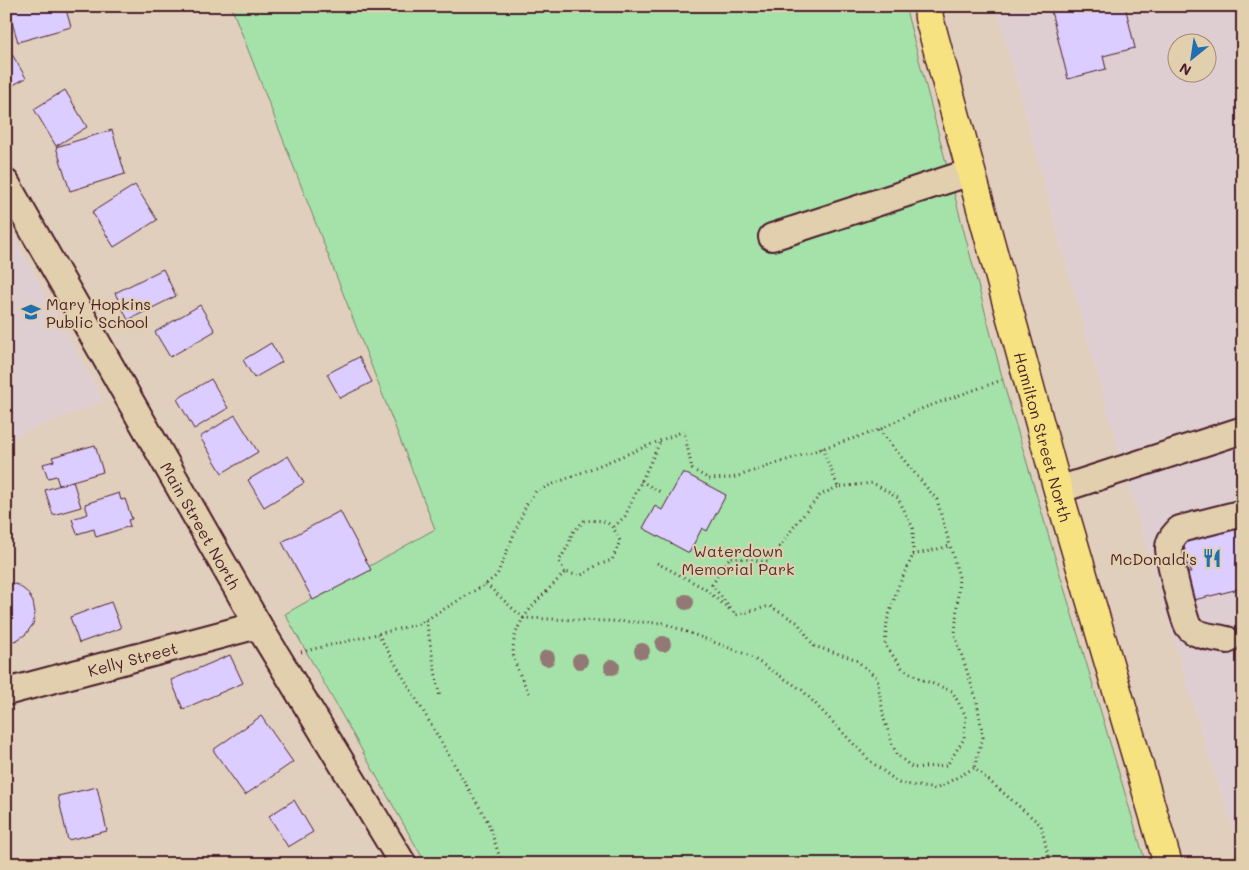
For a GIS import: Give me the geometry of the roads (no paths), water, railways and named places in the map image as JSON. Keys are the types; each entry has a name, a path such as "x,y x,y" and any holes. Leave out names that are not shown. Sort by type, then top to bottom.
{"main road":[{"name":"Hamilton Street North","path":"928,6 929,18 1058,490 1168,864"}],"street":[{"path":"772,237 971,172"},
{"name":"Main Street North","path":"6,183 258,625 403,864"},
{"path":"1058,490 1243,430"},
{"path":"1227,640 1198,634 1188,626 1183,614 1169,548 1174,535 1180,529 1243,514"},
{"name":"Kelly Street","path":"6,692 258,625"}],"place":[{"name":"Mary Hopkins Public School","path":"31,312"},
{"name":"McDonald's","path":"1212,558"}],"park label":[{"name":"Waterdown Memorial Park","path":"738,559"}]}
